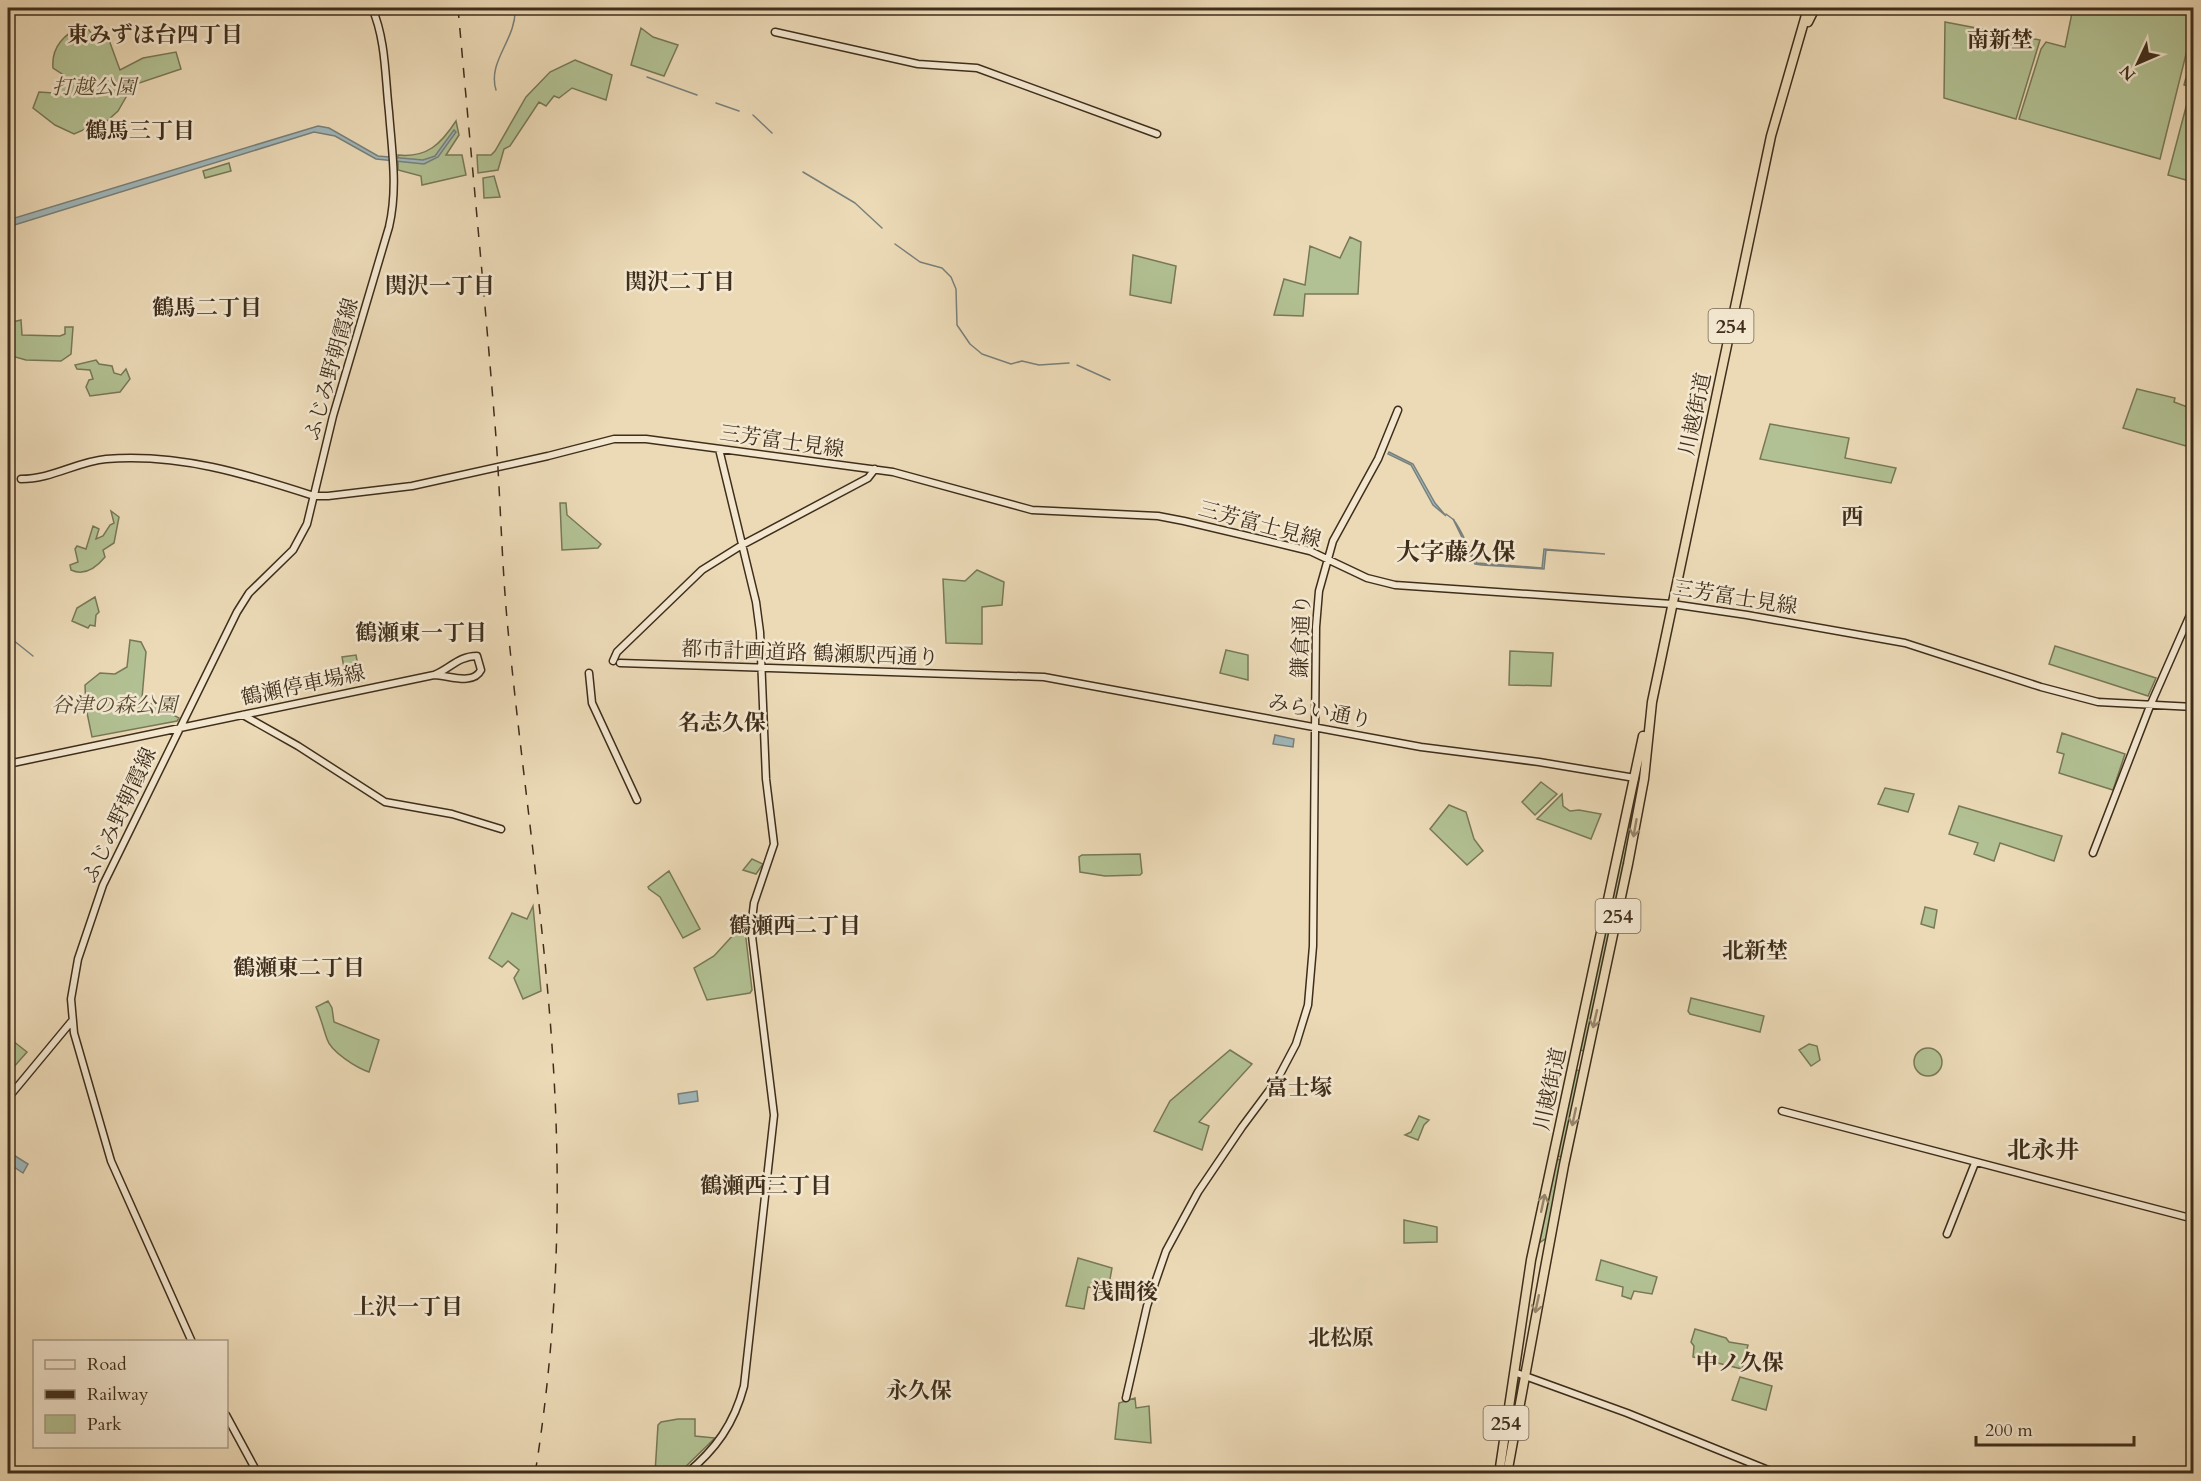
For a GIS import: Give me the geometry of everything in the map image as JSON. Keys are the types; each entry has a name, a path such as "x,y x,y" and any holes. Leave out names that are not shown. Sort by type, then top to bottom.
{"highway":[{"name":"川越街道","path":"1499,1473 1531,1260 1773,128 1808,8"},
{"name":"川越街道","path":"1796,50 1815,8"},
{"name":"川越街道","path":"1507,1473 1565,1159 1644,779 1649,716"}],"street":[{"name":"ふじみ野朝霞線","path":"192,1340 111,1161 71,1022 74,976 96,904 244,600 298,542 314,496 333,416 389,227 395,196 394,155 381,36 372,8"},
{"path":"775,32 918,64 976,68 1157,134"},
{"name":"鎌倉通り","path":"1126,1398 1147,1306 1166,1251 1198,1192 1280,1076 1303,1025 1312,964 1316,612 1326,558 1339,528 1383,449 1398,410"},
{"name":"三芳富士見線","path":"314,496 412,486 437,478 548,456 614,439 646,439 875,469 918,477 1032,510 1172,518 1304,549 1367,578 1395,585 1672,604 1920,646 2075,697 2115,704 2193,707"},
{"path":"686,1473 713,1449 729,1427 744,1386 773,1128 773,1094 751,928 754,903 774,844 766,779 756,602 719,449"},
{"path":"21,479 42,479 107,459 192,462 215,466 314,496"},
{"path":"742,545 868,478 875,469"},
{"name":"都市計画道路 鶴瀬駅西通り","path":"742,545 685,584 617,652 617,662 1000,674"},
{"path":"2093,853 2150,706 2193,606"},
{"path":"475,656 480,661 481,672 476,676 457,679 446,675 434,675 446,670 455,660 475,656"},
{"path":"589,674 592,703 637,800"},
{"name":"みらい通り","path":"1000,674 1083,682 1421,747 1539,762 1635,778"},
{"name":"鶴瀬停車場線","path":"180,728 434,675"},
{"path":"243,715 298,746 385,802 452,814 501,829"},
{"path":"8,764 180,728"},
{"path":"8,1098 71,1022"},
{"path":"1782,1111 2193,1219"},
{"path":"1947,1234 1975,1163"},
{"path":"1514,1372 1614,1408 1778,1473"},
{"path":"228,1419 258,1473"}],"green space":[{"path":"2073,8 2193,8 2193,34 2191,34 2160,159 2019,119 2041,49 2046,42 2065,47"},
{"path":"1945,22 2040,40 2016,119 1944,98"},
{"name":"打越公園","path":"84,24 100,44 109,40 120,70 143,58 176,52 181,69 133,85 118,111 96,131 90,127 74,134 55,125 33,108 39,92 54,93 64,80 62,74 53,68 54,53 65,37"},
{"path":"641,28 653,37 678,45 664,76 631,65"},
{"path":"2193,52 2193,87 2184,85"},
{"path":"575,60 612,75 606,100 572,88 559,98 554,96 546,106 539,102 510,146 504,149 498,170 478,173 477,155 491,155 495,151 526,97 550,72"},
{"path":"2190,92 2194,93 2193,182 2168,175"},
{"path":"456,121 459,135 446,155 462,155 466,175 422,185 421,176 398,170 398,155 417,154 432,148 439,143"},
{"path":"229,163 231,171 205,178 203,171"},
{"path":"494,176 500,197 484,198 483,178"},
{"path":"1350,237 1361,242 1358,294 1305,294 1303,316 1274,315 1284,279 1305,285 1310,246 1340,258"},
{"path":"1133,255 1176,266 1171,303 1130,295"},
{"path":"21,320 22,335 60,336 65,334 65,327 73,327 71,354 61,361 26,360 8,355 8,335 11,334 8,323"},
{"path":"96,360 99,364 112,366 114,373 121,375 126,369 130,379 120,392 90,396 86,387 89,380 93,379 90,370 77,369 75,365"},
{"path":"2137,389 2175,398 2174,402 2193,409 2193,448 2123,428"},
{"path":"1770,424 1849,438 1845,458 1896,468 1891,483 1760,459"},
{"path":"560,503 566,503 567,515 601,544 598,548 562,550"},
{"path":"111,511 119,517 114,543 103,550 105,557 90,570 76,572 71,570 70,565 78,562 75,549 77,546 86,549 93,526 99,529 96,539 103,536 114,523"},
{"path":"977,570 1004,582 1002,605 982,607 982,644 946,643 943,579 965,581"},
{"path":"95,597 99,612 96,615 95,626 90,625 88,628 72,621 77,608"},
{"name":"谷津の森公園","path":"130,640 141,642 146,652 142,698 179,718 177,721 92,737 86,708 85,685 100,673 115,674 127,667"},
{"path":"2055,646 2156,678 2148,696 2049,664"},
{"path":"1226,650 1248,655 1248,680 1220,673"},
{"path":"1510,651 1553,653 1551,686 1509,685"},
{"path":"356,655 361,682 347,684 342,657"},
{"path":"2062,733 2125,754 2113,790 2059,773 2064,754 2057,752"},
{"path":"1541,782 1557,794 1535,815 1522,802"},
{"path":"1885,788 1914,794 1908,812 1878,804"},
{"path":"1636,790 1639,791 1636,810 1585,1051 1579,1050"},
{"path":"1562,794 1563,806 1570,811 1579,810 1601,814 1591,839 1537,819"},
{"path":"1449,805 1466,812 1474,839 1483,851 1467,865 1430,829"},
{"path":"1959,806 2062,836 2054,861 2000,843 1994,861 1974,854 1978,843 1949,834"},
{"path":"1140,854 1142,873 1140,875 1105,876 1080,872 1079,857 1082,855"},
{"path":"752,859 763,864 756,874 743,870"},
{"path":"669,871 700,929 683,938 660,897 648,887"},
{"path":"533,906 541,991 523,999 514,978 519,970 508,961 502,967 489,958 512,913 527,919"},
{"path":"1925,907 1937,910 1934,928 1921,924"},
{"path":"745,930 752,990 750,993 707,1000 694,968 714,956 736,932"},
{"path":"1691,998 1764,1016 1760,1032 1690,1014 1688,1011"},
{"path":"328,1001 332,1008 334,1022 379,1040 369,1072 345,1059 329,1044 316,1007"},
{"path":"13,1041 27,1052 12,1069 8,1065 8,1048"},
{"path":"1809,1044 1817,1046 1820,1060 1811,1066 1799,1050"},
{"path":"1928,1048 1938,1052 1942,1062 1938,1072 1928,1076 1918,1072 1914,1062 1918,1052"},
{"path":"1230,1050 1252,1064 1199,1122 1209,1126 1202,1150 1154,1131 1170,1101"},
{"path":"1576,1070 1581,1071 1563,1157 1556,1156"},
{"path":"1419,1116 1429,1120 1424,1125 1418,1140 1405,1135 1411,1132"},
{"path":"1555,1159 1562,1160 1547,1238 1539,1243"},
{"path":"1404,1220 1437,1227 1437,1242 1404,1243"},
{"path":"1078,1258 1112,1268 1108,1290 1088,1287 1084,1309 1066,1306"},
{"path":"1601,1260 1657,1277 1652,1294 1634,1291 1631,1299 1622,1296 1623,1287 1596,1280"},
{"path":"1695,1329 1726,1338 1729,1342 1748,1345 1742,1369 1693,1357 1694,1346 1691,1342"},
{"path":"1740,1377 1772,1386 1766,1410 1732,1400"},
{"path":"1135,1398 1136,1408 1149,1406 1151,1443 1115,1439 1119,1403"},
{"path":"695,1419 695,1436 715,1438 679,1473 655,1473 658,1425 661,1422"}],"water":[{"path":"318,126 329,128 378,156 423,160 435,156 454,130 456,132 438,157 424,164 376,159 335,136 314,132 8,227 8,220"},
{"path":"1389,452 1413,464 1435,503 1446,516 1433,505 1411,465 1388,454"},
{"path":"1453,519 1477,563 1542,568 1544,549 1605,554 1546,550 1544,569 1475,564"},
{"path":"1275,735 1294,739 1293,747 1273,744"},
{"path":"697,1091 698,1101 679,1104 678,1094"},
{"path":"12,1154 28,1164 23,1173 8,1163"}],"waterway":[{"path":"496,90 495,69 512,30 515,8"},
{"path":"647,77 697,95"},
{"path":"716,103 739,111"},
{"path":"753,115 772,133"},
{"path":"803,172 855,203 882,228"},
{"path":"895,244 920,262 942,268 951,277 956,289 957,325 970,344 982,354 1011,364 1022,361 1039,365 1069,363"},
{"path":"1077,365 1110,380"},
{"path":"1446,514 1454,520"},
{"path":"8,636 33,656"}],"railway":[{"path":"458,8 494,413 507,619 542,929 555,1097 557,1144 555,1286 552,1333 535,1474"}],"district":[{"name":"東みずほ台四丁目","path":"155,34"},
{"name":"南新埜","path":"2000,39"},
{"name":"鶴馬三丁目","path":"140,130"},
{"name":"関沢二丁目","path":"680,281"},
{"name":"関沢一丁目","path":"440,285"},
{"name":"鶴馬二丁目","path":"207,307"},
{"name":"西","path":"1852,516"},
{"name":"大字藤久保","path":"1456,552"},
{"name":"鶴瀬東一丁目","path":"421,632"},
{"name":"名志久保","path":"722,722"},
{"name":"鶴瀬西二丁目","path":"795,925"},
{"name":"北新埜","path":"1755,950"},
{"name":"鶴瀬東二丁目","path":"299,967"},
{"name":"富士塚","path":"1299,1087"},
{"name":"北永井","path":"2043,1150"},
{"name":"鶴瀬西三丁目","path":"766,1185"},
{"name":"浅間後","path":"1125,1291"},
{"name":"上沢一丁目","path":"408,1306"},
{"name":"北松原","path":"1341,1337"},
{"name":"中ノ久保","path":"1740,1362"},
{"name":"永久保","path":"919,1390"}]}
